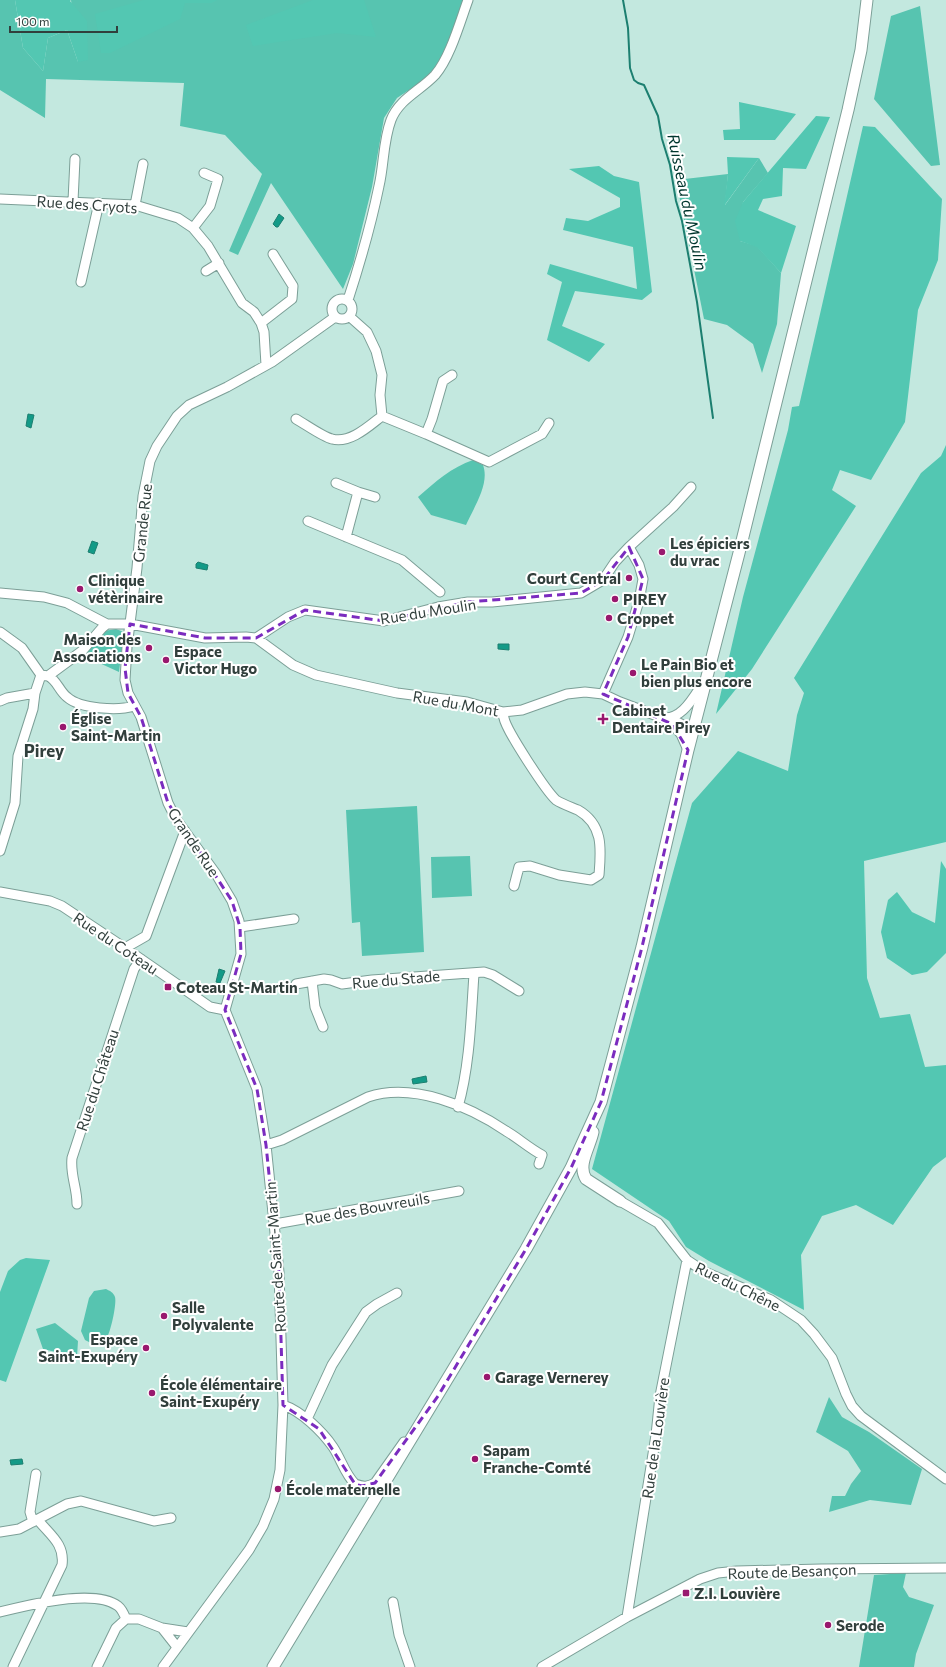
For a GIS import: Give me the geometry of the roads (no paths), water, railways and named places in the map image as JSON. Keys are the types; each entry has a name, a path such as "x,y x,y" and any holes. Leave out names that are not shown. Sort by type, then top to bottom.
{"main road":[{"path":"620,1200 586,1179 583,1173 583,1164 592,1139 642,947 688,750 848,110 861,50 867,0"},
{"path":"273,1667 526,1249 571,1168 601,1102"}],"street":[{"path":"348,300 341,299 333,304 332,311 335,317 341,320 349,316 352,308 348,300 366,244 374,211 383,169 386,137 391,119 401,103 435,75 445,60 468,0"},
{"path":"73,201 75,158"},
{"path":"135,205 143,164"},
{"path":"193,228 210,206 218,178 204,173"},
{"name":"Rue des Cryots","path":"0,199 73,201 99,204 135,205 178,218 193,228 208,246 242,304 254,312 261,323"},
{"path":"81,282 99,204"},
{"path":"266,365 264,332 261,323 292,299 293,286 273,254"},
{"path":"206,271 219,263"},
{"path":"349,316 367,332 376,351 382,375 380,395 382,416"},
{"name":"Grande Rue","path":"226,1010 241,954 240,927 232,902 216,874 184,831 168,803 141,717 128,693 126,680 127,647 143,496 150,461 157,446 177,416 189,405 227,387 266,365 335,317"},
{"path":"426,434 432,419 442,380 452,375"},
{"path":"296,419 332,439 348,438 358,434 382,416"},
{"path":"382,416 489,462 542,434 548,423"},
{"path":"336,483 375,497"},
{"name":"Rue du Moulin","path":"256,638 288,618 305,610 384,621 438,607 468,602 492,602 581,593 603,580 615,562 629,547 673,507 691,487"},
{"path":"346,536 358,492"},
{"path":"308,521 402,560 440,592"},
{"path":"603,694 628,637 639,601 643,579 639,565 629,547"},
{"path":"0,593 44,597 67,603 107,624 130,624 204,638 256,638"},
{"path":"0,851 15,803 18,756 33,709 35,693 44,676 82,651 107,624"},
{"path":"0,632 22,648 44,676 54,680 65,696 77,702 99,708 119,709 134,706"},
{"name":"Rue du Mont","path":"256,638 293,665 316,675 397,693 467,702 504,712 522,710 567,694 585,692 603,694 620,702 662,717"},
{"path":"662,717 675,715 683,710 707,677"},
{"path":"0,701 7,698 35,693"},
{"path":"504,712 504,718 516,742 547,789 557,800 589,818 598,833 601,850 598,875 591,880 559,875 530,866 520,867 514,886"},
{"path":"662,717 681,724 692,735"},
{"path":"662,717 681,734 688,750"},
{"path":"125,948 146,936 184,831"},
{"name":"Rue du Coteau","path":"2,893 50,902 62,906 210,1007 226,1010"},
{"path":"240,927 294,919"},
{"name":"Rue du Château","path":"77,1204 77,1194 72,1177 72,1158 134,968 141,959"},
{"name":"Rue du Stade","path":"296,984 324,979 342,984 372,980 474,974 484,972 493,975 519,991"},
{"path":"458,1107 471,1022 474,974"},
{"path":"312,981 315,1007 323,1027"},
{"name":"Route de Saint-Martin","path":"163,1667 249,1550 263,1526 274,1499 280,1470 283,1405 280,1272 266,1145 257,1089 226,1010"},
{"path":"266,1145 282,1140 368,1097 380,1093 417,1093 458,1107 507,1131 542,1155 539,1164"},
{"name":"Rue des Bouvreuils","path":"275,1224 459,1191"},
{"name":"Rue du Chêne","path":"620,1200 658,1223 687,1260 705,1272 771,1300 801,1320 814,1334 832,1358 846,1394 852,1406 861,1416 946,1479"},
{"name":"Rue de la Louvière","path":"627,1617 656,1436 660,1396 687,1260"},
{"path":"306,1419 332,1366 366,1312 397,1293"},
{"path":"283,1405 306,1419 318,1429 332,1446 352,1481 355,1484 362,1486 370,1485 375,1482 438,1396"},
{"path":"13,1667 62,1565 63,1555 60,1546 35,1521 30,1512 36,1474"},
{"path":"0,1532 19,1529 67,1504 81,1501 154,1521 171,1518"},
{"name":"Route de Besançon","path":"542,1667 627,1617 700,1579 718,1573 737,1571 821,1569 946,1568"},
{"path":"0,1612 79,1598 111,1602 120,1608 126,1619"},
{"path":"393,1602 399,1635 410,1667"},
{"path":"97,1667 116,1628 126,1619 139,1619 162,1628 188,1632"},
{"path":"162,1628 177,1647"}],"waterway":[{"name":"Ruisseau du Moulin","path":"623,0 628,28 630,68 634,80 644,85 658,116 662,139 670,165 697,302 713,418"}],"place":[{"name":"Les épiciers du vrac","path":"662,552"},
{"name":"Court Central","path":"629,578"},
{"name":"Clinique vétèrinaire","path":"80,589"},
{"name":"PIREY","path":"615,599"},
{"name":"Croppet","path":"609,618"},
{"name":"Maison des Associations","path":"149,648"},
{"name":"Espace Victor Hugo","path":"166,660"},
{"name":"Le Pain Bio et bien plus encore","path":"633,673"},
{"name":"Cabinet Dentaire Pirey","path":"603,719"},
{"name":"Église Saint-Martin","path":"63,727"},
{"name":"Coteau St-Martin","path":"168,987"},
{"name":"Salle Polyvalente","path":"164,1316"},
{"name":"Espace Saint-Exupéry","path":"146,1348"},
{"name":"Garage Vernerey","path":"487,1377"},
{"name":"École élémentaire Saint-Exupéry","path":"152,1393"},
{"name":"Sapam Franche-Comté","path":"475,1459"},
{"name":"École maternelle","path":"278,1489"},
{"name":"Z.I. Louvière","path":"686,1593"},
{"name":"Serode","path":"828,1625"}],"district":[{"name":"Pirey","path":"44,750"}]}
